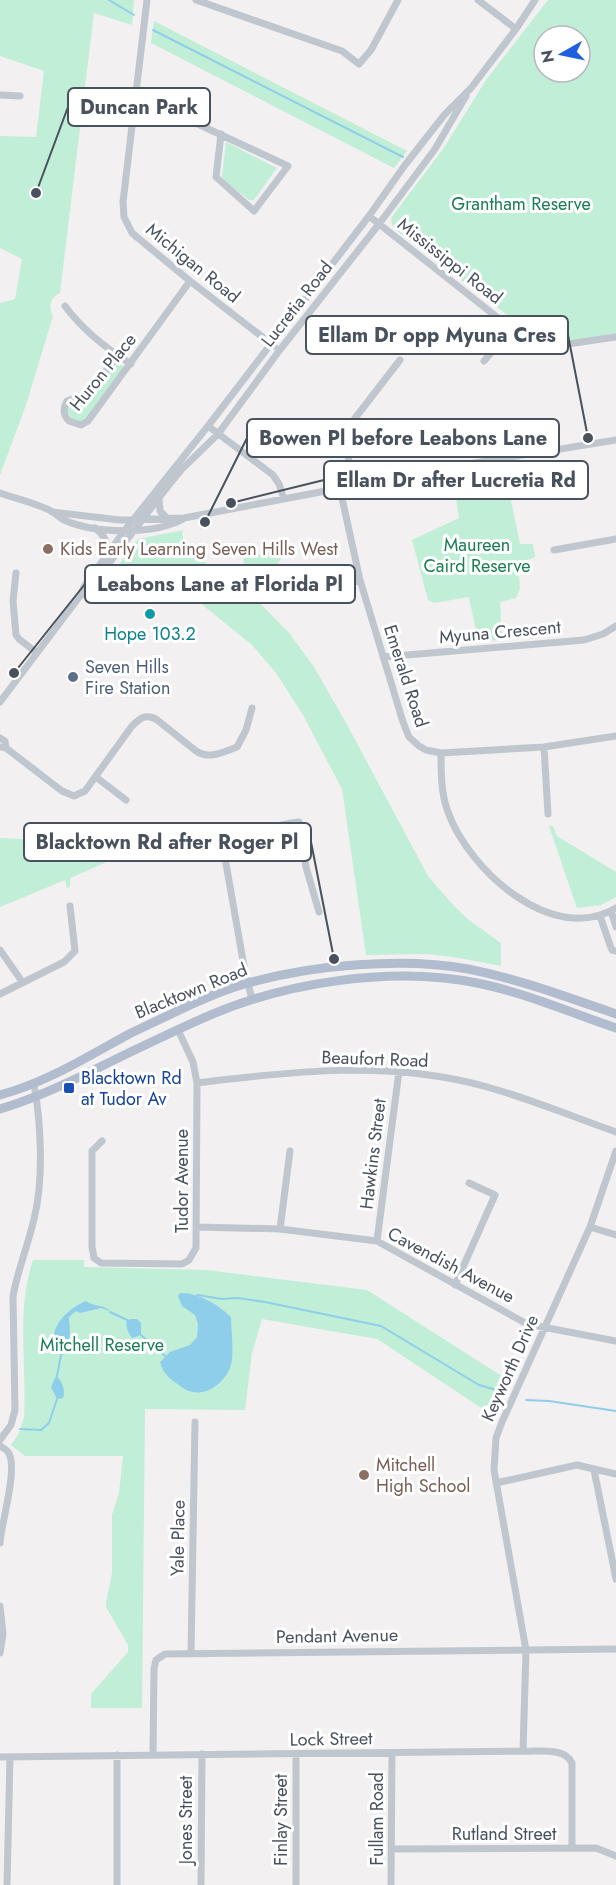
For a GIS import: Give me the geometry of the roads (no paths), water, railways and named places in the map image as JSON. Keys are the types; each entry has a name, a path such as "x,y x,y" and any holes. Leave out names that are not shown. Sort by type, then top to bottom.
{"main road":[{"name":"Blacktown Road","path":"0,1095 56,1075 154,1022 215,994 248,983 293,973 393,964 444,966 467,969 534,985 616,1014"},
{"path":"0,1109 36,1097 201,1019 252,999 306,985 369,978 452,979 484,984 524,995 616,1028"}],"street":[{"name":"Michigan Road","path":"147,0 132,112 123,202 124,217 132,233 279,351"},
{"path":"196,0 342,51 359,64 371,51 398,0"},
{"path":"478,0 516,29"},
{"name":"Lucretia Road","path":"80,596 90,588 181,470 218,434 279,351 379,224 435,149 471,88 535,0"},
{"name":"Lucretia Road","path":"80,596 85,585 125,530 208,426 369,216 405,165 445,114 471,88"},
{"path":"0,95 20,96"},
{"path":"132,112 187,118 288,165 254,211 216,177 221,134"},
{"name":"Mississippi Road","path":"369,216 512,329 540,344 561,345 616,337"},
{"name":"Huron Place","path":"118,356 88,393 68,401 64,406 64,412 69,421 81,425 88,421 190,281"},
{"path":"65,306 77,321 118,356 131,364"},
{"path":"484,361 512,329"},
{"path":"353,486 345,435 400,360"},
{"path":"208,426 273,475 279,484 284,500"},
{"path":"0,492 52,512 103,519 184,518 462,465 616,440"},
{"name":"Emerald Road","path":"340,489 360,580 409,737 426,750 441,753 544,747 616,736"},
{"path":"159,498 160,511 167,518"},
{"path":"52,512 63,520 93,527 125,530 175,524 184,518"},
{"path":"93,527 104,536 108,554"},
{"path":"554,550 616,539"},
{"path":"16,573 13,612 16,635 37,653"},
{"path":"298,597 360,580"},
{"path":"0,702 80,596"},
{"name":"Myuna Crescent","path":"383,657 584,640 603,634 616,626"},
{"path":"0,738 4,741 3,747 62,791 74,796 85,790 132,726 141,718 149,716 156,719 196,751 209,756 237,747 246,730 252,708"},
{"path":"544,747 548,814"},
{"path":"441,753 441,774 447,810 458,836 479,863 509,891 531,906 556,916 600,916 613,910 616,927"},
{"path":"96,777 126,800"},
{"path":"252,999 225,858 230,842 236,838 299,822 306,867 319,912"},
{"path":"0,994 64,962 75,951 70,906"},
{"path":"600,916 612,950 616,951"},
{"path":"0,950 23,983"},
{"name":"Tudor Avenue","path":"102,1141 92,1151 94,1258 102,1263 182,1264 189,1260 196,1248 197,1227 197,1083 192,1062 178,1030"},
{"name":"Beaufort Road","path":"197,1083 267,1074 340,1070 399,1071 487,1086 616,1132"},
{"name":"Hawkins Street","path":"377,1241 399,1071"},
{"path":"0,1440 10,1425 15,1410 13,1296 38,1202 39,1120 34,1084"},
{"path":"280,1229 290,1151"},
{"name":"Keyworth Drive","path":"523,1751 526,1650 494,1470 496,1438 590,1227 616,1151"},
{"path":"455,1285 495,1196 469,1183"},
{"name":"Cavendish Avenue","path":"197,1227 280,1229 377,1241 526,1324 616,1341"},
{"path":"590,1227 616,1235"},
{"name":"Yale Place","path":"191,1654 195,1422"},
{"path":"0,1446 8,1452 11,1462 10,1488 0,1543"},
{"path":"496,1484 577,1465 616,1474"},
{"path":"594,1470 616,1579"},
{"path":"0,1606 3,1634 0,1653"},
{"name":"Pendant Avenue","path":"153,1755 154,1669 156,1660 165,1654 616,1649"},
{"name":"Lock Street","path":"0,1757 523,1751 561,1753 566,1754 571,1760 572,1848"},
{"name":"Fullam Road","path":"392,1753 392,1885"},
{"name":"Jones Street","path":"201,1885 202,1754"},
{"path":"117,1755 117,1885"},
{"name":"Finlay Street","path":"296,1755 296,1885"},
{"path":"8,1885 10,1756"},
{"name":"Rutland Street","path":"392,1849 596,1848 616,1856"}],"water":[{"path":"180,1293 207,1300 231,1317 233,1350 230,1368 220,1383 205,1391 193,1392 180,1386 166,1374 160,1362 170,1352 190,1345 197,1337 198,1324 195,1315 182,1306 178,1296"},
{"path":"86,1301 110,1311 101,1308 80,1313 76,1311 69,1317 69,1340 61,1355 61,1345 54,1334 58,1323 76,1306"},
{"path":"137,1319 141,1323 141,1335 132,1338 126,1325 127,1320"},
{"path":"56,1376 63,1386 63,1398 57,1399 51,1387"}],"waterway":[{"path":"109,0 134,15"},
{"path":"153,30 403,157"},
{"path":"197,1295 265,1302 381,1326 479,1385 500,1391"},
{"path":"110,1312 127,1320"},
{"path":"141,1335 165,1356"},
{"path":"57,1376 61,1355"},
{"path":"20,1429 41,1430 49,1423 57,1399"},
{"path":"526,1400 616,1411"}],"place":[{"name":"Duncan Park","path":"36,193"},
{"name":"Ellam Dr opp Myuna Cres","path":"588,438"},
{"name":"Ellam Dr after Lucretia Rd","path":"231,503"},
{"name":"Bowen Pl before Leabons Lane","path":"205,522"},
{"name":"Kids Early Learning Seven Hills West","path":"48,549"},
{"name":"Hope 103.2","path":"150,614"},
{"name":"Leabons Lane at Florida Pl","path":"14,673"},
{"name":"Seven Hills Fire Station","path":"73,677"},
{"name":"Blacktown Rd after Roger Pl","path":"334,959"},
{"name":"Blacktown Rd at Tudor Av","path":"69,1088"},
{"name":"Mitchell High School","path":"364,1475"}],"park label":[{"name":"Grantham Reserve","path":"521,204"},
{"name":"Maureen Caird Reserve","path":"477,555"},
{"name":"Mitchell Reserve","path":"102,1345"}]}
